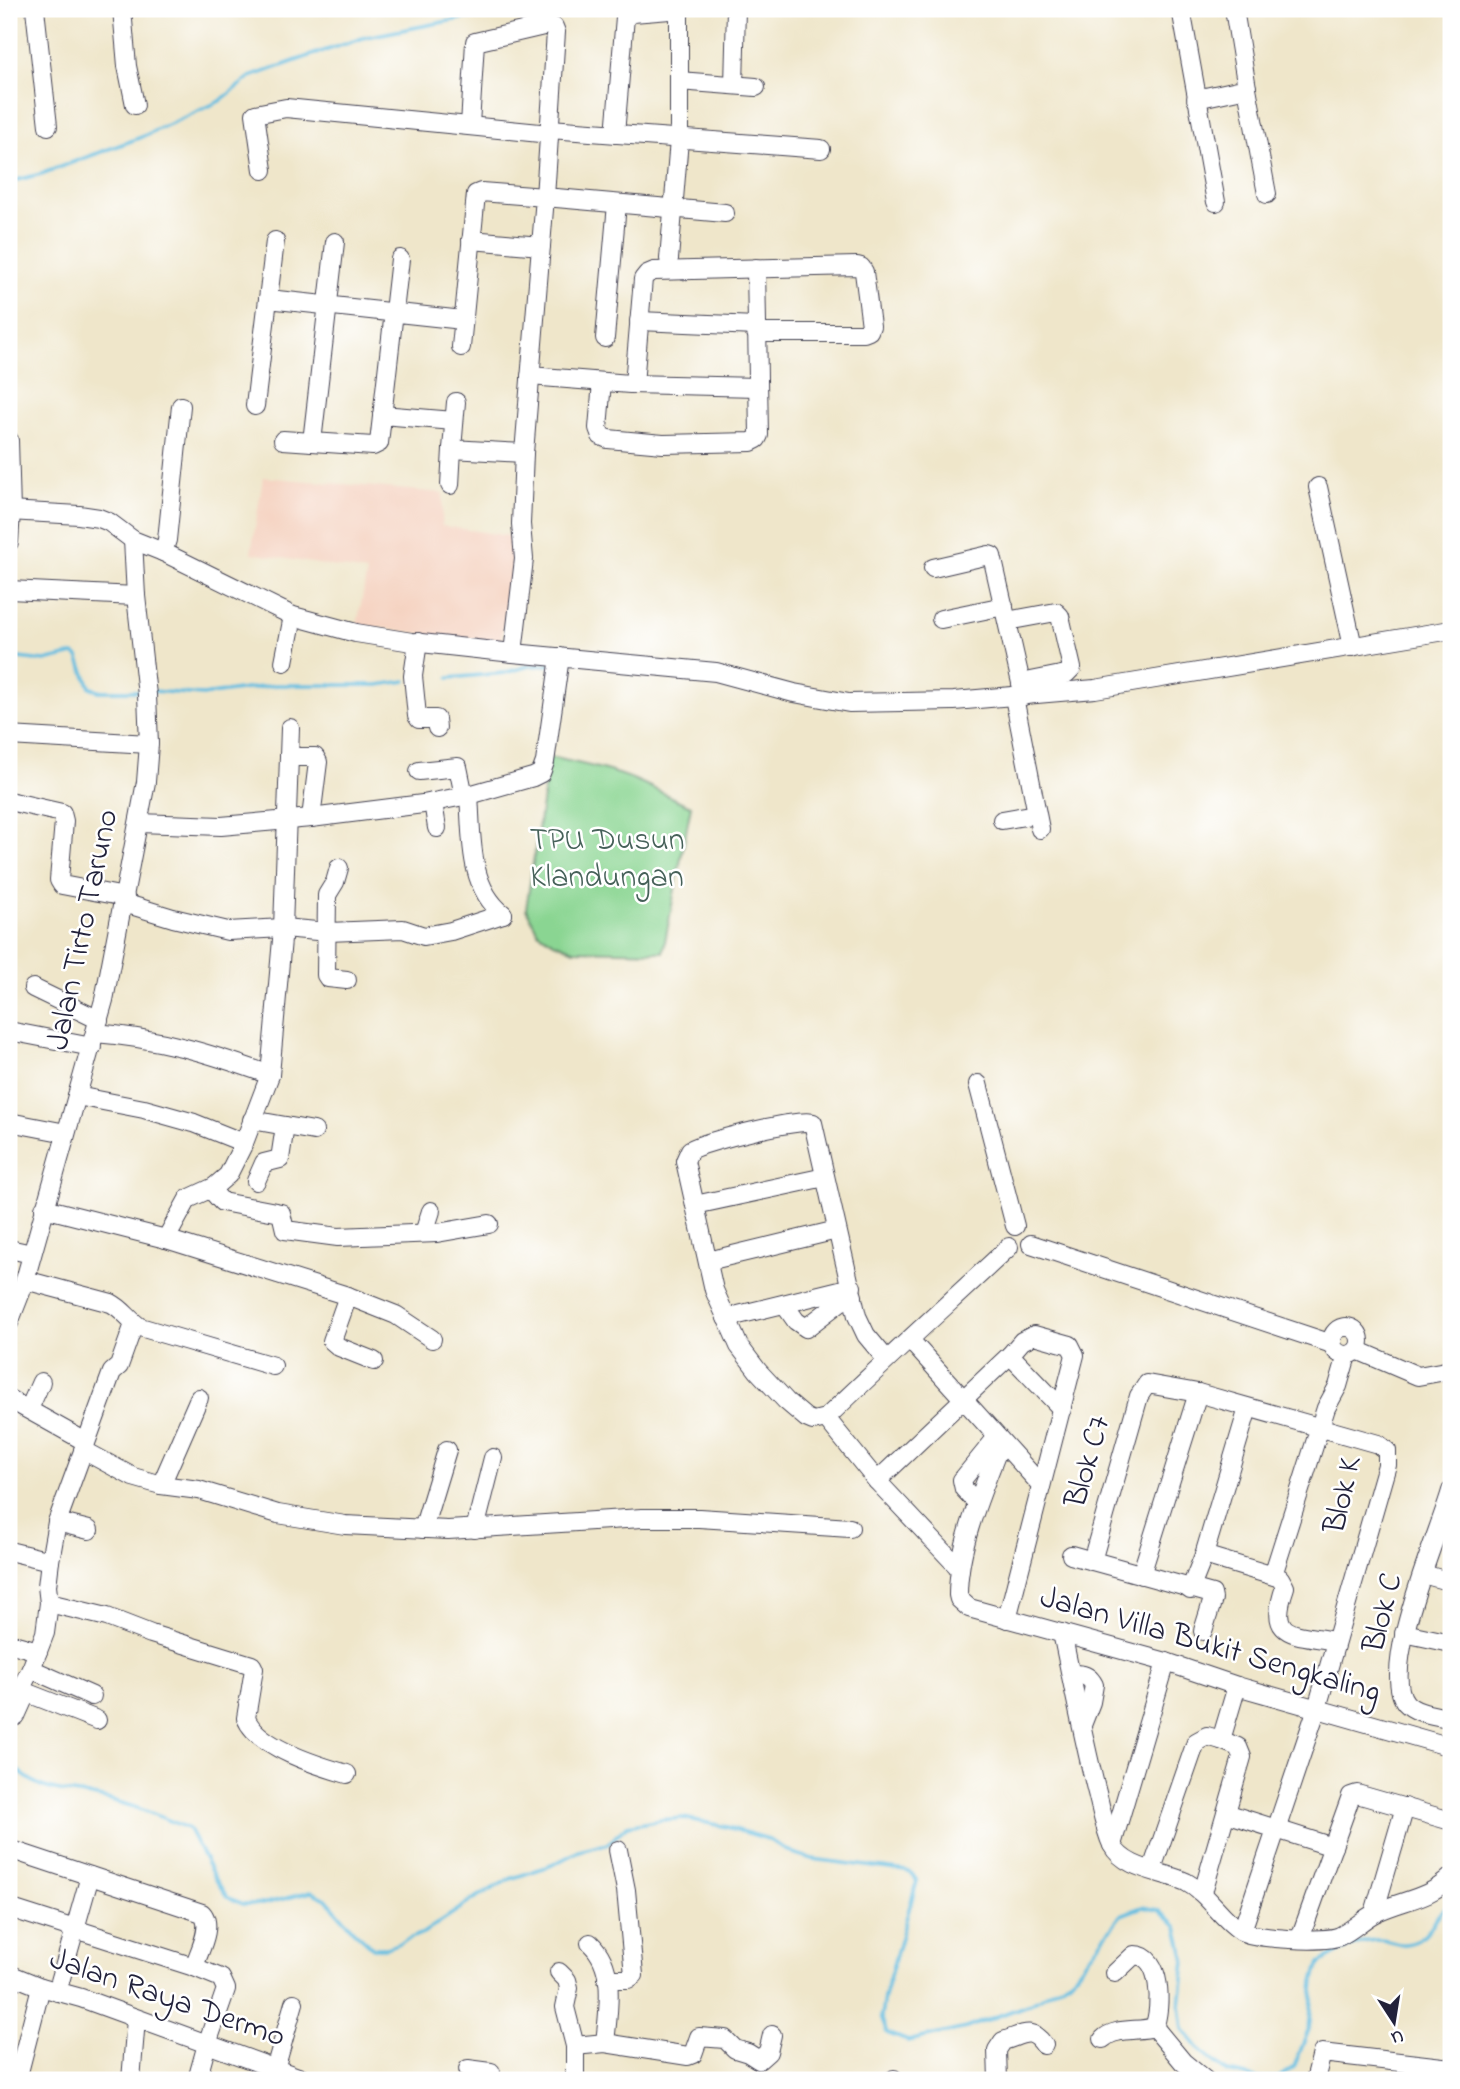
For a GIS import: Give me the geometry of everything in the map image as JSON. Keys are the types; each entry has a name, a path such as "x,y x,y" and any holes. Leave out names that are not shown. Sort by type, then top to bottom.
{"street":[{"path":"35,9 48,126"},
{"path":"122,9 127,66 135,105"},
{"path":"734,85 736,9"},
{"path":"1181,9 1216,202"},
{"path":"1234,9 1268,194"},
{"path":"615,134 625,17 633,13 681,10 679,140 669,259"},
{"path":"470,125 475,42 548,25 554,27 556,32 550,131 524,453 521,524 524,559 513,653"},
{"path":"679,81 756,87"},
{"path":"1196,99 1247,88"},
{"path":"263,170 255,117 259,111 289,108 470,125 821,149"},
{"path":"461,347 476,194 481,192 725,213"},
{"path":"605,338 617,204"},
{"path":"471,240 541,246"},
{"path":"255,406 275,241"},
{"path":"312,442 335,242"},
{"path":"283,440 379,443 400,259"},
{"path":"634,384 639,321 643,279 654,271 861,267 864,272 871,326 869,331 864,333 756,330 639,321"},
{"path":"603,382 598,428 601,436 608,439 663,444 751,442 757,439 755,268"},
{"path":"268,299 463,320"},
{"path":"530,376 634,384 758,387"},
{"path":"450,485 456,402"},
{"path":"163,552 167,540 181,406"},
{"path":"383,415 454,421"},
{"path":"9,440 9,542"},
{"path":"452,449 524,453"},
{"path":"1318,487 1353,647"},
{"path":"10,511 99,518 134,540 293,616 356,633 513,653 716,672 794,693 849,703 910,703 1020,692 1095,689 1451,631"},
{"name":"Jalan Tirto Taruno","path":"9,1323 32,1254 96,1033 125,900 146,782 149,744 136,596 134,540"},
{"path":"933,568 992,556 1020,692 1039,822 1002,820"},
{"path":"9,590 136,596"},
{"path":"941,620 1005,613 1056,612 1060,616 1073,668 1066,674 1020,692"},
{"path":"284,662 293,616"},
{"path":"418,642 413,676 417,716 419,719 436,719 438,729"},
{"path":"139,823 221,826 288,821 428,803 533,777 541,773 545,762 561,657"},
{"path":"166,1239 188,1199 215,1187 228,1175 244,1143 270,1075 283,928 290,728"},
{"path":"9,736 149,744"},
{"path":"289,757 315,757 318,762 311,818"},
{"path":"9,801 62,813 64,821 59,880 62,885 125,900 173,918 228,930 283,928 328,932 403,929 424,936 451,931 503,914 479,884 466,795 458,767 418,769 437,828"},
{"path":"339,867 335,882 327,895 327,975 328,978 347,979"},
{"path":"33,988 96,1033"},
{"path":"9,1031 96,1033 174,1043 214,1054 270,1075"},
{"path":"978,1084 1015,1226"},
{"path":"77,1096 144,1109 194,1123 244,1143"},
{"path":"252,1120 314,1131"},
{"path":"887,1359 862,1327 846,1294 837,1230 813,1123 807,1120 798,1121 690,1150 685,1161 717,1297 726,1318 745,1356 786,1401 813,1421 826,1418 1009,1247"},
{"path":"9,1122 66,1133"},
{"path":"256,1181 264,1163 280,1159 285,1126"},
{"path":"695,1205 825,1177"},
{"path":"215,1187 214,1193 222,1202 281,1213 286,1232 338,1237 437,1233 489,1224"},
{"path":"44,1208 166,1239 348,1296 396,1315 432,1339"},
{"path":"424,1233 430,1211"},
{"path":"1015,1226 1030,1231 1032,1237 1031,1244 1021,1251 1009,1247 1006,1241 1007,1234 1015,1226"},
{"path":"708,1261 837,1230"},
{"path":"1031,1244 1418,1376 1451,1370"},
{"path":"9,1249 32,1254"},
{"path":"24,1280 111,1303 123,1309 134,1324 273,1366"},
{"path":"726,1318 784,1304 846,1294"},
{"path":"784,1304 801,1326 806,1328 846,1294"},
{"path":"348,1296 332,1341 339,1347 374,1361"},
{"path":"96,1720 17,1702 45,1633 49,1603 47,1586 57,1522 84,1446 134,1324"},
{"path":"877,1481 1022,1341 1034,1335 1073,1348 1074,1360 1007,1619"},
{"path":"910,1340 1041,1485"},
{"path":"1273,1575 1325,1408 1338,1386 1343,1350"},
{"path":"1010,1355 1062,1409"},
{"path":"29,1409 41,1382"},
{"name":"Blok K","path":"1151,1384 1198,1393 1378,1444 1387,1451 1388,1458 1317,1708 1242,1931"},
{"name":"Blok C7","path":"1092,1561 1139,1396 1144,1386 1151,1384"},
{"path":"1141,1575 1198,1393"},
{"path":"160,1485 199,1398"},
{"path":"9,1399 29,1409 122,1472 160,1485 199,1490 292,1516 345,1525 475,1529 642,1518 698,1518 850,1528"},
{"path":"1190,1590 1205,1555 1248,1408"},
{"path":"826,1418 877,1481 960,1569"},
{"path":"960,1569 977,1503 999,1440"},
{"path":"423,1529 447,1450"},
{"path":"475,1529 493,1458"},
{"name":"Blok C","path":"1451,1491 1448,1518 1423,1574 1404,1633 1399,1663 1402,1695 1407,1704 1419,1711 1451,1719"},
{"path":"57,1522 89,1530"},
{"path":"9,1551 50,1561"},
{"path":"1071,1555 1214,1596 1203,1631"},
{"path":"1205,1555 1273,1575 1284,1581 1278,1619 1284,1628 1293,1633 1335,1642"},
{"name":"Jalan Villa Bukit Sengkaling","path":"960,1569 958,1595 969,1608 1166,1662 1237,1686 1451,1747"},
{"path":"1423,1574 1451,1582"},
{"path":"49,1603 107,1617 151,1634 252,1665 254,1669 246,1718 255,1732 295,1757 347,1774"},
{"path":"1062,1633 1082,1727 1112,1845 1123,1859 1172,1875 1203,1892 1242,1931 1257,1937 1320,1941 1338,1937 1374,1913 1432,1893 1451,1877"},
{"path":"1404,1633 1451,1643"},
{"path":"9,1643 38,1651"},
{"path":"1112,1845 1166,1662"},
{"path":"31,1669 93,1696"},
{"path":"1221,1740 1237,1686"},
{"path":"1152,1869 1196,1742 1207,1736 1238,1747 1242,1758 1203,1892"},
{"path":"1300,1938 1344,1810 1352,1795 1357,1794 1451,1821"},
{"path":"1374,1913 1405,1807"},
{"path":"1226,1813 1333,1847"},
{"path":"9,1849 195,1910 206,1917 207,1927 194,1967"},
{"path":"607,1979 630,1979 634,1971 626,1890 618,1850"},
{"path":"17,2080 16,2051 49,1990 74,1931 106,1881"},
{"path":"9,1909 194,1967 221,1979 226,1989 197,2080"},
{"path":"590,1943 603,1958 607,1979 609,2002 605,2043"},
{"path":"1115,1973 1134,1955 1142,1954 1148,1958 1157,1980 1160,1999 1154,2027"},
{"path":"559,1972 567,1980 569,1988 565,2007 575,2046 575,2080"},
{"name":"Jalan Raya Dermo","path":"9,1974 306,2080"},
{"path":"275,2068 294,2003"},
{"path":"131,2080 136,2019"},
{"path":"1103,2039 1107,2034 1115,2032 1154,2027"},
{"path":"1154,2027 1183,2062 1205,2080"},
{"path":"998,2080 998,2050 1003,2041 1031,2032 1037,2034 1044,2045"},
{"path":"575,2046 605,2043 654,2053 688,2056 693,2054 699,2037 708,2036 726,2039 735,2049 759,2060 768,2052 772,2035"},
{"path":"1315,2080 1321,2053 1451,2068"},
{"path":"468,2070 491,2072 490,2080"}],"shaded area":[{"path":"263,477 443,493 442,526 516,537 501,641 492,643 357,625 367,572 251,553"}],"green space":[{"name":"TPU Dusun Klandungan","path":"549,757 620,774 691,806 663,952 574,950 538,932 526,909"}],"waterway":[{"path":"9,182 41,174 139,138 220,101 250,77 312,55 366,37 511,9"},
{"path":"9,657 45,661 74,654 78,657 90,687 98,691 141,691"},
{"path":"449,678 550,665"},
{"path":"152,691 203,695 276,685 378,685 406,681"},
{"path":"9,1762 31,1781 42,1786 124,1804 189,1829 227,1897 243,1904 263,1904 311,1892 326,1899 373,1948 387,1948 423,1933 477,1897 510,1879 552,1865 579,1851 607,1844 627,1826 661,1820 683,1818 727,1827 765,1838 793,1853 812,1859 906,1871 917,1881 884,1997 881,2017 887,2033 908,2041 966,2028 1030,2004 1072,1979 1121,1915 1142,1907 1159,1910 1177,1927 1185,1960 1180,2005 1183,2029 1201,2051 1227,2072 1260,2079 1278,2078 1294,2067 1309,2029 1314,1981 1320,1963 1347,1948 1369,1941 1405,1944 1418,1940 1428,1932 1441,1912 1451,1905"}]}
